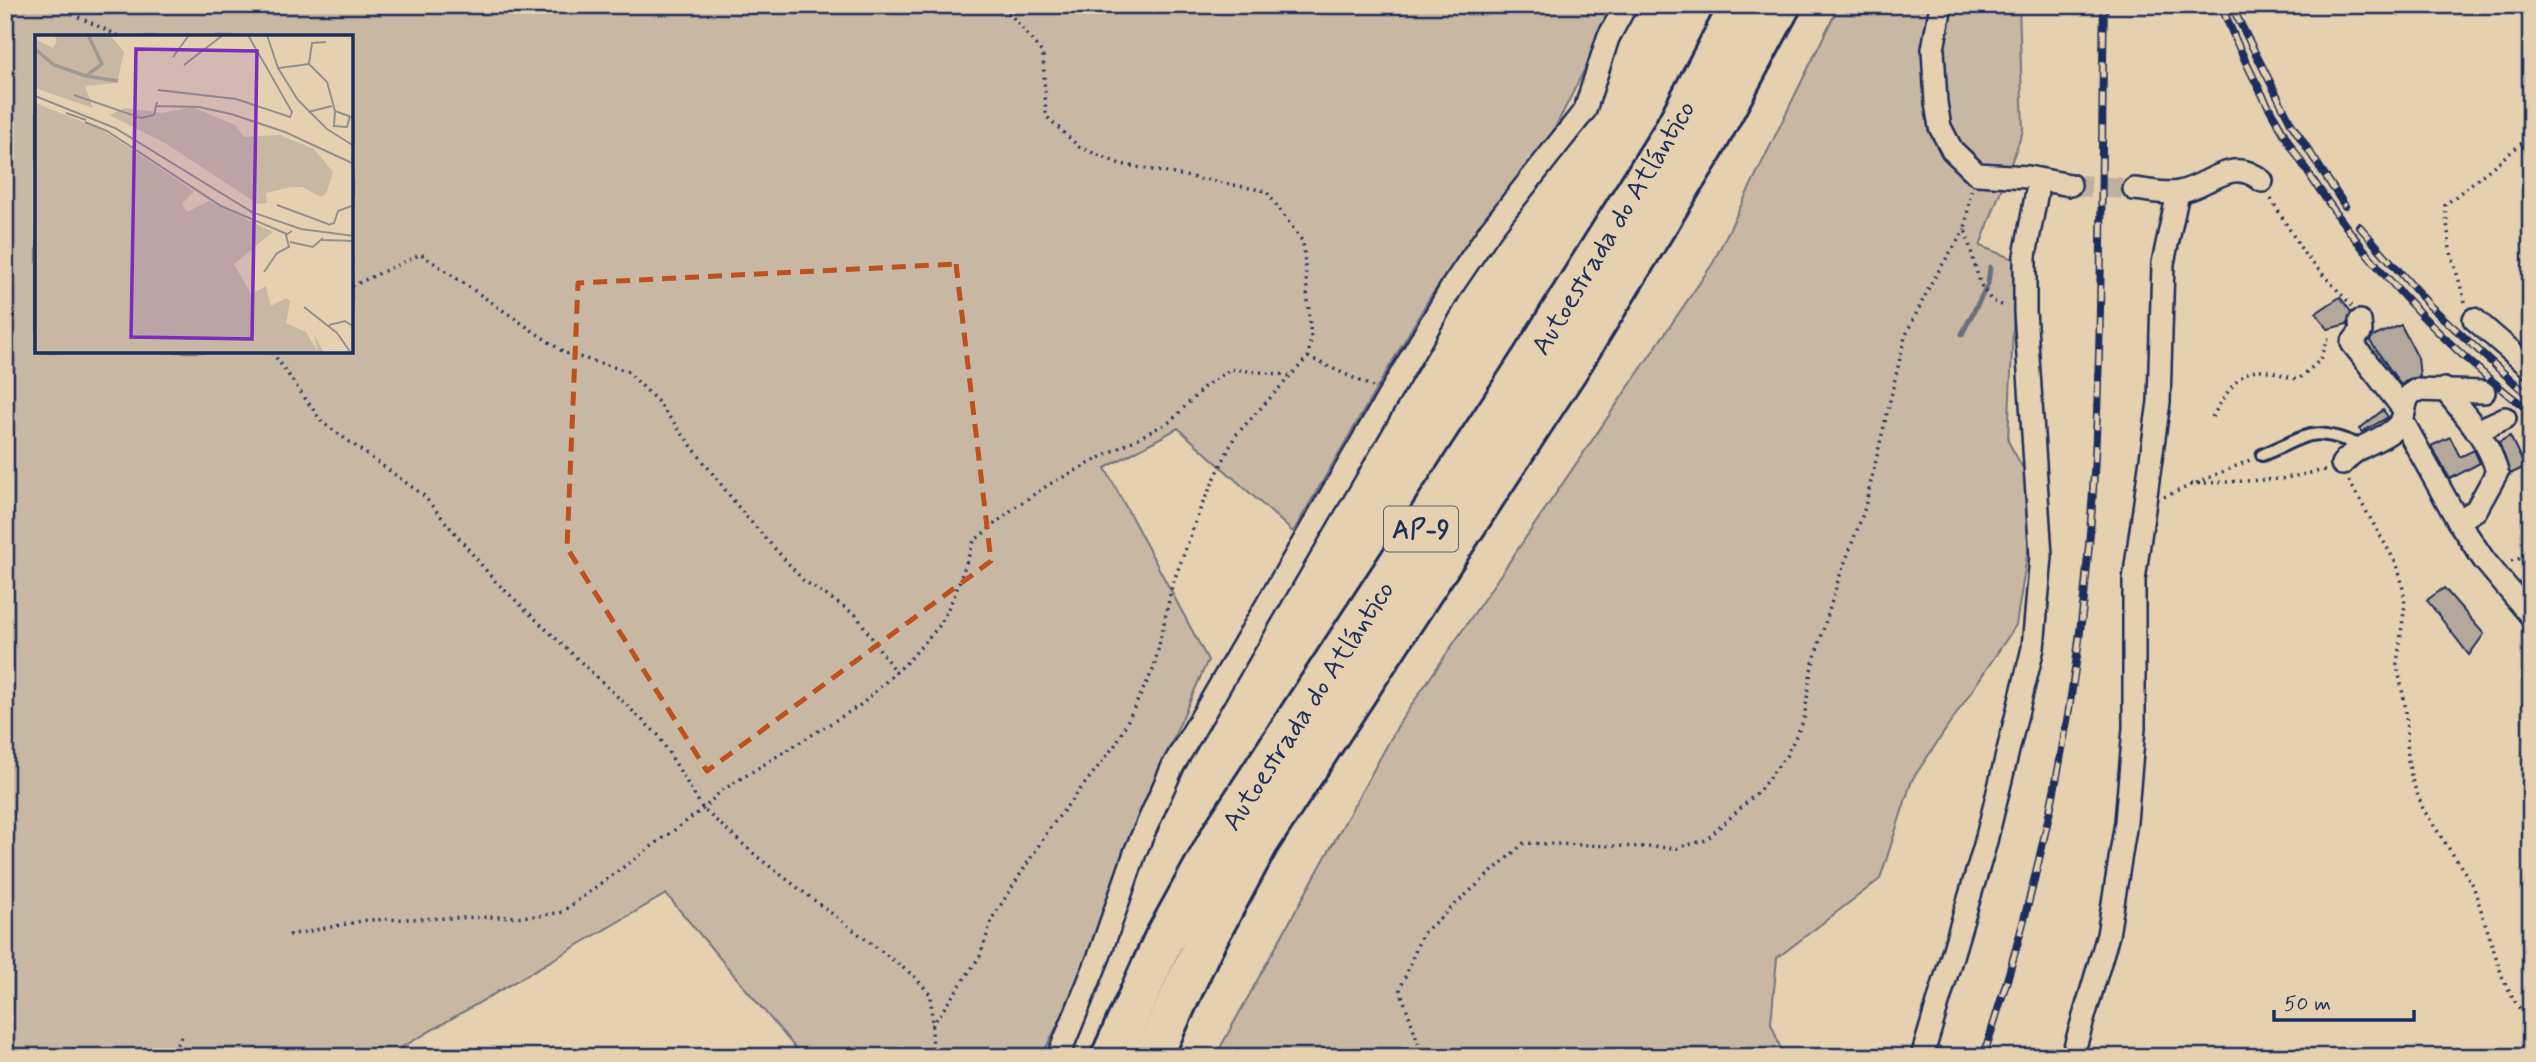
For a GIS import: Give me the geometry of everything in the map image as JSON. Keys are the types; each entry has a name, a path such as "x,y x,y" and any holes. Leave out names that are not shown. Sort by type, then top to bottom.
{"highway":[{"name":"Autoestrada do Atlántico","path":"1111,1057 1163,941 1222,834 1531,360 1672,134 1740,5"},
{"name":"Autoestrada do Atlántico","path":"1152,1057 1201,950 1259,842 1570,366 1704,148 1781,5"}],"street":[{"path":"1058,1057 1100,954 1136,850 1173,766 1453,285 1491,229 1585,110 1608,38 1626,5"},
{"path":"1941,5 1933,49 1940,127 1952,150 1977,174 2033,178 2070,185"},
{"path":"2134,189 2178,192 2232,170 2249,171 2262,181"},
{"path":"1922,1057 1985,845 2033,648 2041,556 2025,311 2025,256 2033,178"},
{"path":"2072,1057 2108,935 2118,887 2134,728 2134,580 2139,535 2147,507 2159,402 2163,263 2178,192"},
{"path":"2474,319 2531,368"},
{"path":"2360,321 2361,331 2352,343 2402,414 2458,521 2484,560 2531,616"},
{"path":"2444,389 2493,456 2497,472 2476,510 2458,521"},
{"path":"2342,464 2352,451 2389,433 2402,414 2409,394 2416,390 2444,389 2460,393 2484,391"},
{"path":"2477,431 2505,418"}],"lane":[{"path":"2262,456 2314,433 2332,434 2361,446"}],"path":[{"path":"53,5 117,35"},
{"path":"932,1026 980,956 993,918 1049,828 1116,744 1154,668 1172,586 1207,495 1235,436 1308,357 1311,338 1303,242 1266,191 1120,164 1079,147 1046,116 1043,54 1003,5"},
{"path":"2474,319 2461,292 2450,249 2445,205 2531,136"},
{"path":"1977,174 1969,193 1965,229 1980,284 1991,300"},
{"path":"2262,181 2283,223 2305,255 2335,286 2360,321"},
{"path":"1423,1057 1400,989 1422,934 1524,843 1677,848 1706,840 1758,792 1786,756 1804,720 1811,670 1838,581 1864,512 1905,337 1931,283 1965,229"},
{"path":"354,285 421,254 565,353 627,371 657,401 743,513 803,580 856,615 896,673"},
{"path":"2213,417 2232,386 2250,371 2261,370 2300,379 2320,360 2327,340 2352,343"},
{"path":"273,354 322,422 423,495 494,580 658,735 703,809 760,859 914,976 930,995 933,1057"},
{"path":"1308,357 1388,394"},
{"path":"289,935 367,920 538,916 562,912 703,809 721,791 862,704 896,673 940,625 955,594 974,541 1014,508 1048,485 1171,421 1205,386 1231,369 1290,375"},
{"path":"2147,507 2191,484 2262,456"},
{"path":"2191,484 2281,479 2342,464 2357,498 2398,565 2402,583 2405,604 2397,664 2406,710 2408,760 2412,780 2424,808 2473,886 2503,979 2517,1005 2531,1021"},
{"path":"170,1057 183,1032"}],"highlighted area":[{"path":"956,264 991,561 707,771 567,548 578,283"}],"shaded area":[{"path":"5,5 1617,5 1554,130 1430,297 1293,532 1178,428 1105,468 1208,660 1131,834 1072,997 1041,1057 803,1057 666,894 401,1048 405,1057 5,1057"},
{"path":"1839,5 2019,5 2023,131 1980,246 2016,260 2008,441 2037,494 2016,625 1912,780 1880,879 1777,958 1771,1023 1784,1057 1215,1057 1400,722 1713,263"}],"building":[{"path":"2340,297 2351,312 2347,324 2328,329 2316,313"},
{"path":"2401,325 2418,358 2420,377 2409,379 2401,385 2370,341 2372,337"},
{"path":"2383,410 2388,417 2362,432 2359,429"},
{"path":"2510,436 2525,467 2510,474 2499,442"},
{"path":"2450,437 2460,457 2474,450 2480,463 2450,479 2431,446"},
{"path":"2444,588 2484,634 2469,655 2427,600"}],"waterway":[{"path":"1962,334 1988,284 1990,267"}],"tunnel":[{"path":"2070,185 2134,189"}],"railway":[{"path":"1983,1057 2037,868 2064,740 2083,610 2097,410 2104,5"},
{"path":"2221,5 2247,64 2277,121 2348,230 2389,280 2434,327 2481,371 2531,412"},
{"path":"2233,9 2292,125 2345,206"},
{"path":"2359,226 2430,306 2531,398"}]}
